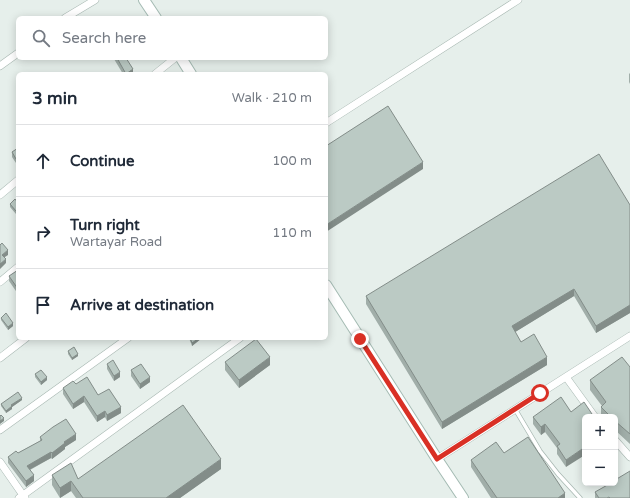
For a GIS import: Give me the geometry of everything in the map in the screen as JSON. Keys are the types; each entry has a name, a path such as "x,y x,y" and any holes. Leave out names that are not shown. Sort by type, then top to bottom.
{"street":[{"path":"68,16 95,0"},
{"path":"144,0 155,16"},
{"path":"328,122 518,0"},
{"path":"0,66 16,54"},
{"path":"158,72 173,60"},
{"path":"182,60 191,72"},
{"path":"0,195 16,182"},
{"path":"0,282 16,269"},
{"path":"328,288 463,498"},
{"path":"437,459 630,336"},
{"path":"0,358 23,340"},
{"path":"0,430 125,340"},
{"path":"0,462 22,497 237,340"},
{"path":"566,377 593,414"},
{"path":"618,444 630,458"}],"lane":[{"path":"515,409 540,451 580,498"}],"building":[{"path":"118,60 127,60 133,69 129,72 125,72"},
{"path":"388,106 423,162 328,224 328,145"},
{"path":"16,149 16,159 12,152"},
{"path":"599,154 630,205 630,305 596,326 574,289 512,326 521,342 534,334 547,357 442,422 366,296"},
{"path":"15,199 16,211 10,204"},
{"path":"2,243 8,250 2,255 6,259 0,264 0,245"},
{"path":"16,271 16,286 9,276"},
{"path":"6,313 13,323 8,327 1,318"},
{"path":"255,340 257,340 270,357 239,380 225,362"},
{"path":"74,347 78,354 72,358 68,351"},
{"path":"622,357 630,367 630,434 618,424 618,414 608,414 601,407 606,402 590,380"},
{"path":"113,360 120,372 114,376 107,364"},
{"path":"141,364 150,377 140,384 131,370"},
{"path":"41,370 47,377 41,382 35,374"},
{"path":"87,377 98,395 109,389 121,407 107,415 105,411 97,416 84,396 73,404 63,388 73,381 76,384"},
{"path":"18,392 22,398 11,405 12,406 6,411 1,404"},
{"path":"561,397 571,412 584,402 592,414 582,414 582,449 566,460 557,446 560,444 545,424 541,427 533,417"},
{"path":"183,405 221,459 166,498 83,498 71,481 60,488 52,475 71,463 78,479"},
{"path":"1,415 4,418 0,421 0,416"},
{"path":"66,419 76,434 52,453 51,452 27,466 34,475 26,481 8,457 16,451 18,453 42,440 40,437"},
{"path":"528,437 565,493 558,498 497,498 471,460 496,442 504,453"},
{"path":"630,471 630,498 599,498 595,492 606,486 618,486 618,478"}],"route":[{"path":"360,339 437,459 540,393"}]}
